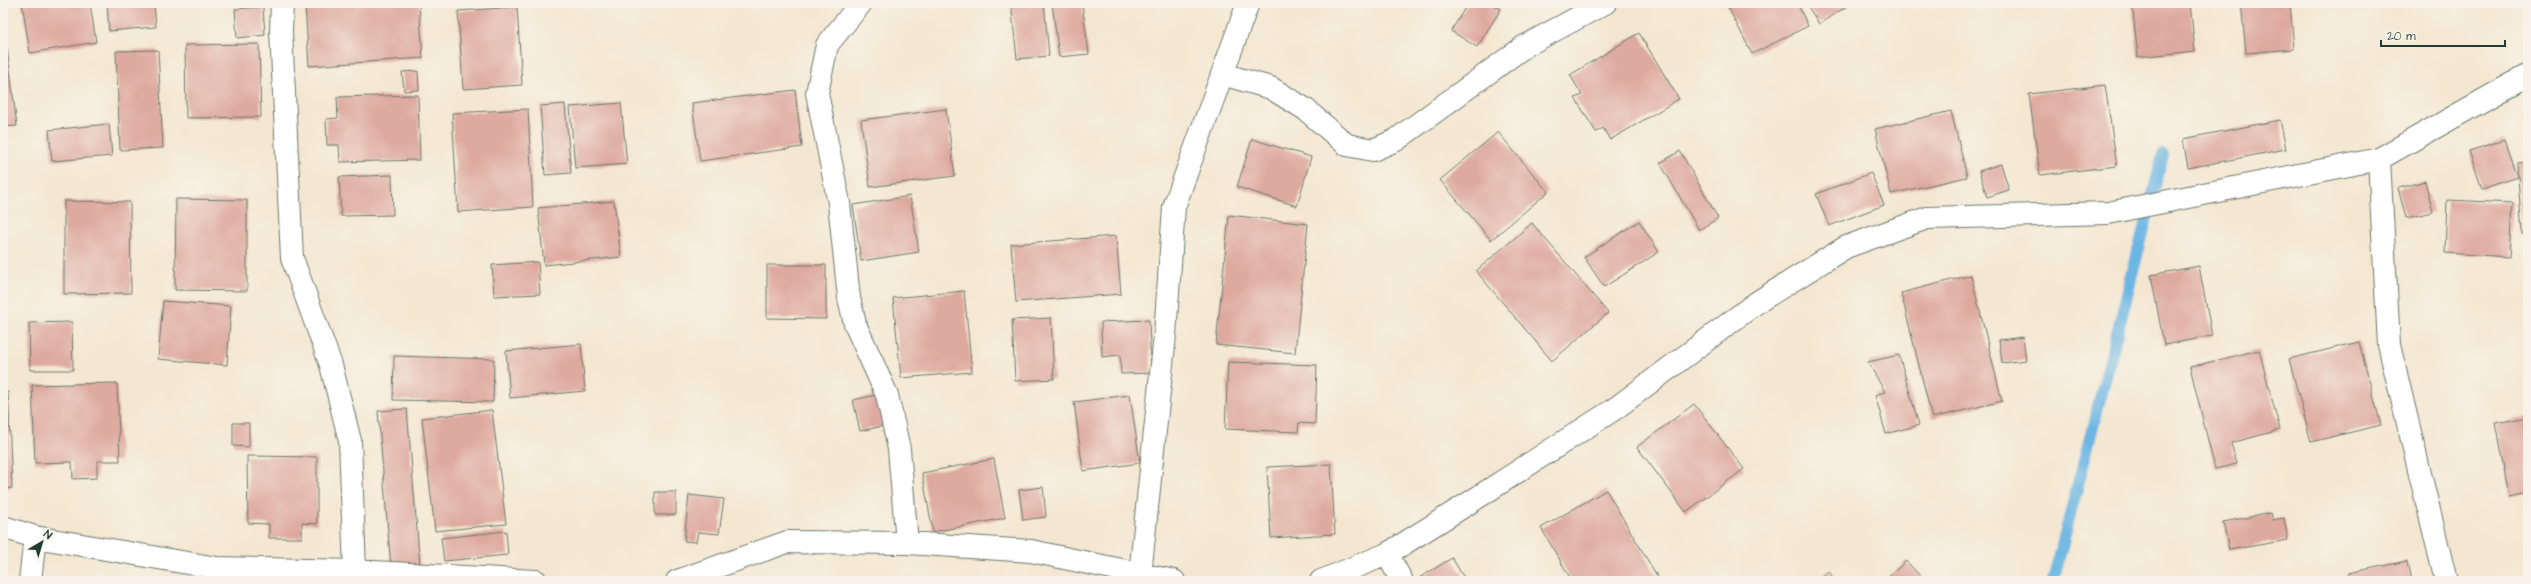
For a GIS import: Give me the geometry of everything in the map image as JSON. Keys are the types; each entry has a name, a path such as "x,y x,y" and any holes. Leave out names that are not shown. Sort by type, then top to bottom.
{"street":[{"path":"282,3 281,31 292,258 331,365 350,441 356,571"},
{"path":"861,3 827,45 817,93 839,203 849,298 856,324 887,395 899,449 907,543"},
{"path":"1140,575 1165,335 1174,207 1248,3"},
{"path":"1222,74 1271,88 1305,109 1347,145 1373,150 1396,140 1525,46 1605,3"},
{"path":"1321,581 1387,554 1616,408 1756,303 1846,247 1927,218 2108,213 2379,159 2528,75"},
{"path":"2379,159 2389,345 2446,581"},
{"path":"3,527 35,537 217,568 356,571 536,581"},
{"path":"30,581 35,537"},
{"path":"677,581 787,542 907,543 1031,551 1174,581"},
{"path":"1387,554 1402,581"}],"building":[{"path":"22,3 90,3 96,42 30,53"},
{"path":"107,3 154,3 156,27 109,31"},
{"path":"330,3 419,3 423,58 309,66 305,5"},
{"path":"1011,3 1044,3 1049,56 1017,59"},
{"path":"1052,3 1082,3 1089,54 1059,57"},
{"path":"1468,3 1490,3 1501,9 1477,47 1451,31"},
{"path":"1726,3 1797,3 1808,26 1752,54"},
{"path":"1806,3 1852,3 1819,24"},
{"path":"2132,3 2190,3 2195,51 2138,57"},
{"path":"2241,3 2290,3 2294,49 2246,53"},
{"path":"263,7 265,35 237,38 235,9"},
{"path":"517,7 522,85 463,89 458,11"},
{"path":"3,17 17,126 3,127"},
{"path":"1639,33 1679,99 1610,140 1603,128 1596,132 1575,98 1582,95 1570,75"},
{"path":"259,44 261,117 186,118 185,45"},
{"path":"158,50 163,148 120,150 116,51"},
{"path":"418,71 419,90 404,91 402,72"},
{"path":"2105,85 2117,166 2040,175 2029,94"},
{"path":"795,90 802,147 700,161 692,103"},
{"path":"418,95 420,160 340,162 339,145 327,145 326,119 338,118 337,97"},
{"path":"621,103 627,164 575,168 570,107"},
{"path":"565,104 571,173 545,175 540,106"},
{"path":"528,109 533,207 458,212 452,113"},
{"path":"946,109 955,176 870,187 861,120"},
{"path":"1951,111 1967,177 1891,194 1875,129"},
{"path":"2280,120 2286,149 2188,168 2183,139"},
{"path":"109,124 112,156 52,161 49,130"},
{"path":"1498,132 1548,192 1491,240 1440,180"},
{"path":"1252,139 1311,157 1297,206 1237,187"},
{"path":"2504,140 2517,177 2482,189 2469,151"},
{"path":"1680,151 1718,218 1699,230 1660,163"},
{"path":"2528,162 2528,234 2522,234 2517,163"},
{"path":"2001,164 2009,190 1987,197 1979,171"},
{"path":"1871,173 1884,205 1829,226 1816,194"},
{"path":"392,175 393,215 341,216 339,177"},
{"path":"2425,181 2433,212 2406,218 2398,188"},
{"path":"910,196 919,252 861,261 853,205"},
{"path":"176,199 247,200 247,291 175,290"},
{"path":"2447,200 2513,203 2510,257 2445,253"},
{"path":"64,201 130,202 131,293 64,294"},
{"path":"614,201 621,257 544,265 538,208"},
{"path":"1229,215 1308,224 1295,353 1216,345"},
{"path":"1639,221 1659,252 1604,287 1584,257"},
{"path":"1532,223 1608,313 1552,361 1476,271"},
{"path":"1116,236 1121,294 1016,302 1011,244"},
{"path":"538,262 540,294 494,296 492,265"},
{"path":"767,265 826,265 826,319 767,318"},
{"path":"2199,266 2212,336 2164,345 2151,275"},
{"path":"1971,275 2002,401 1932,418 1901,293"},
{"path":"964,291 972,372 901,378 893,298"},
{"path":"163,301 231,306 227,365 158,359"},
{"path":"1051,318 1054,379 1015,381 1012,320"},
{"path":"1149,320 1151,373 1121,374 1120,355 1102,357 1101,322"},
{"path":"72,322 73,370 30,370 29,323"},
{"path":"2023,337 2026,360 2002,363 1999,340"},
{"path":"2359,342 2381,425 2311,442 2289,359"},
{"path":"581,344 585,391 510,398 506,351"},
{"path":"2259,350 2280,430 2231,443 2237,464 2215,469 2190,367"},
{"path":"1899,355 1919,425 1886,434 1875,395 1885,392 1868,362"},
{"path":"394,356 494,359 493,402 393,400"},
{"path":"1228,362 1317,365 1315,424 1299,423 1298,432 1225,429"},
{"path":"117,383 120,461 97,461 97,478 73,479 72,462 35,463 32,385"},
{"path":"3,392 8,392 12,488 3,489"},
{"path":"881,394 888,425 860,431 853,400"},
{"path":"1130,395 1140,463 1083,471 1074,402"},
{"path":"1694,404 1744,469 1686,512 1637,447"},
{"path":"407,409 420,566 391,568 378,411"},
{"path":"492,410 506,524 435,531 422,418"},
{"path":"2528,417 2528,492 2510,496 2496,423"},
{"path":"233,423 249,423 249,447 233,446"},
{"path":"247,456 317,457 317,524 302,523 302,538 269,538 269,524 248,523"},
{"path":"994,459 1005,518 933,532 922,473"},
{"path":"1331,464 1335,534 1271,538 1267,467"},
{"path":"1043,487 1046,517 1023,520 1019,490"},
{"path":"1606,490 1660,581 1572,581 1541,528"},
{"path":"655,492 676,492 676,515 655,515"},
{"path":"689,495 724,499 719,534 698,532 696,542 684,541"},
{"path":"2271,513 2273,520 2284,518 2288,540 2229,550 2223,522"},
{"path":"506,531 508,555 444,561 441,538"},
{"path":"1452,558 1466,581 1421,581 1419,578"},
{"path":"1906,561 1925,581 1884,581"},
{"path":"2407,561 2411,581 2350,581 2348,573"},
{"path":"1828,571 1836,581 1817,581"}],"waterway":[{"path":"2053,581 2163,155"}]}
